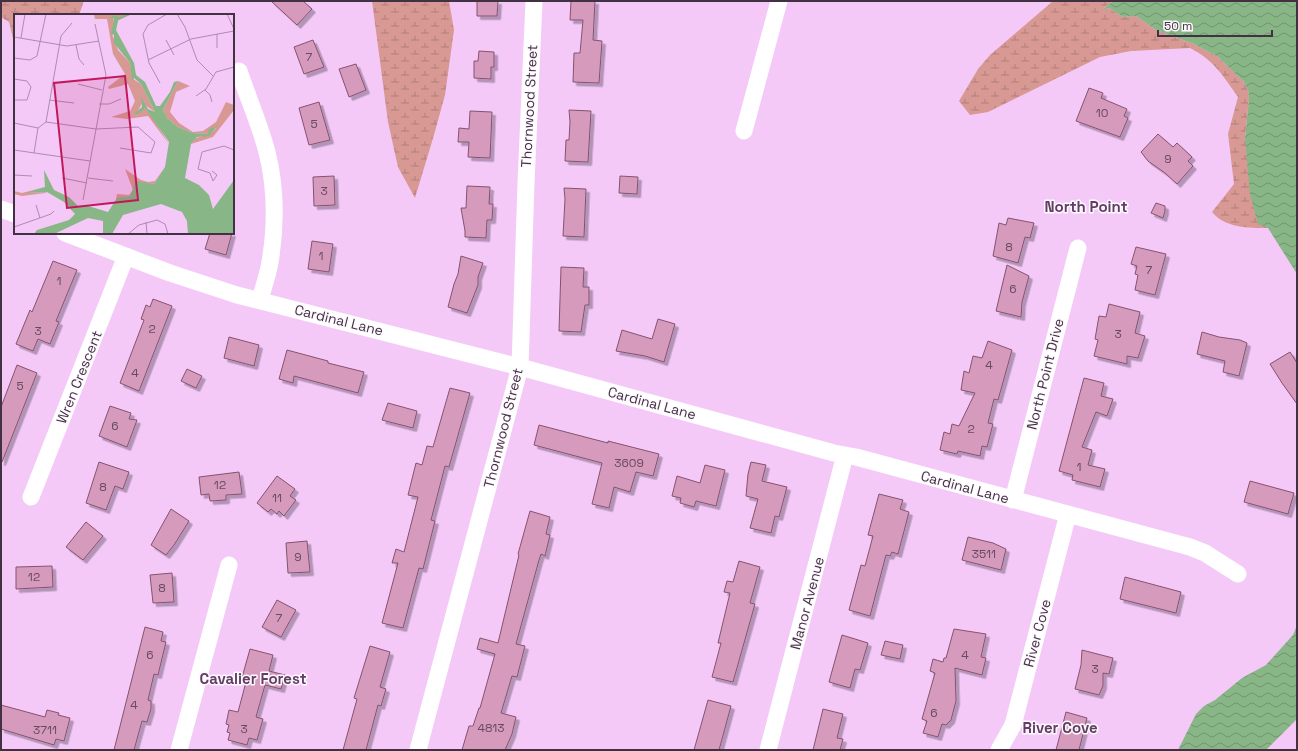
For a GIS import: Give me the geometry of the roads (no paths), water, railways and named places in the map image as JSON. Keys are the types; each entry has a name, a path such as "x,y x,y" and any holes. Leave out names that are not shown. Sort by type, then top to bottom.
{"street":[{"name":"Thornwood Street","path":"418,750 520,367 525,191 534,1"},
{"path":"744,131 780,1"},
{"path":"239,71 267,151 271,170 274,201 274,232 270,263 260,300"},
{"path":"1,209 14,214"},
{"name":"Cardinal Lane","path":"68,234 170,273 237,295 520,367 1190,547 1205,553 1238,574"},
{"name":"North Point Drive","path":"1013,500 1078,248"},
{"name":"Wren Crescent","path":"31,497 126,256"},
{"name":"Manor Avenue","path":"768,750 845,455"},
{"name":"River Cove","path":"1000,750 1013,725 1068,514"},
{"path":"180,750 229,565"}],"water":[{"path":"1113,1 1297,1 1297,274 1268,228 1258,224 1250,195 1245,138 1249,99 1248,90 1244,82 1218,57 1194,44 1156,30 1136,16 1123,17 1109,8 1102,10"},
{"path":"1297,625 1297,719 1266,750 1178,750 1196,714 1204,706 1215,700 1242,678 1266,665 1293,635"}],"district":[{"name":"North Point","path":"1086,207"},
{"name":"Cavalier Forest","path":"253,679"},
{"name":"River Cove","path":"1060,728"}]}
